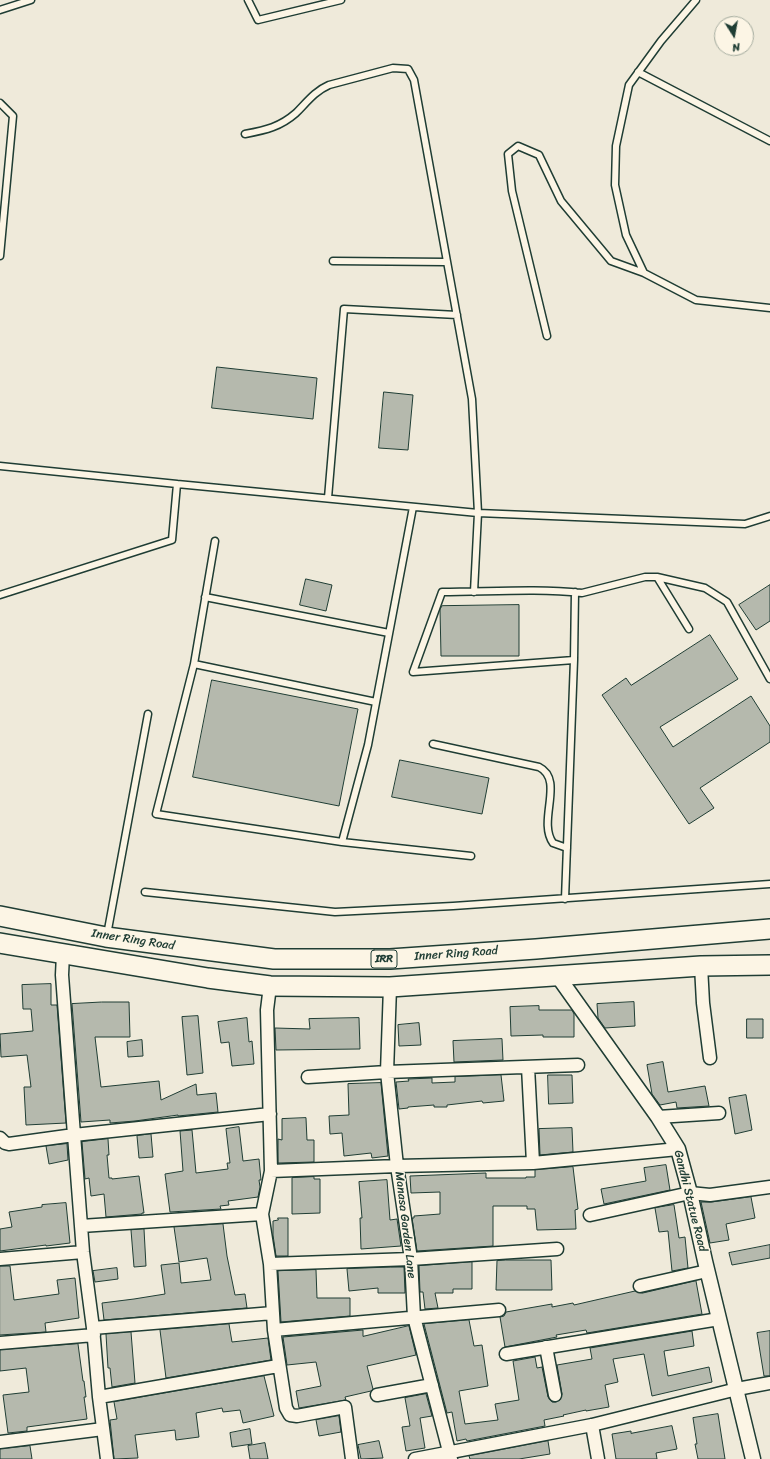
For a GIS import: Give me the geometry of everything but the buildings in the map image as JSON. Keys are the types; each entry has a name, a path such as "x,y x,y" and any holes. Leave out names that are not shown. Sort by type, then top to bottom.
{"highway":[{"name":"Inner Ring Road","path":"0,916 106,937 274,959 390,959 550,948 770,929"},
{"name":"Inner Ring Road","path":"0,943 208,978 270,986 390,987 701,966 770,965"}],"street":[{"path":"63,954 62,975 83,1252 94,1331 99,1397 107,1459"},
{"path":"701,966 703,1003 710,1058"},
{"name":"Gandhi Statue Road","path":"557,975 658,1117 678,1149 690,1193 707,1271 753,1459"},
{"path":"270,986 267,1010 271,1171 262,1214 270,1264 278,1366 286,1408 290,1415 297,1416 345,1408 352,1459"},
{"name":"Manasa Garden Lane","path":"390,987 387,1072 397,1166 411,1259 414,1317 451,1455"},
{"path":"308,1077 578,1064"},
{"path":"528,1067 533,1163"},
{"path":"658,1117 719,1113"},
{"path":"0,1138 5,1144 9,1144 74,1135 270,1114"},
{"path":"271,1171 533,1163 678,1149"},
{"path":"590,1215 690,1193 710,1195 770,1187"},
{"path":"81,1226 262,1214"},
{"path":"270,1264 411,1259 557,1249"},
{"path":"0,1259 83,1252"},
{"path":"640,1286 707,1271"},
{"path":"274,1330 499,1310"},
{"path":"0,1342 273,1313"},
{"path":"506,1354 719,1319"},
{"path":"546,1348 555,1395"},
{"path":"99,1397 278,1366"},
{"path":"415,1459 451,1455 592,1425 737,1389 770,1383"},
{"path":"377,1395 432,1386"},
{"path":"592,1425 598,1459"},
{"path":"0,1442 103,1429"}],"lane":[{"path":"0,10 31,0"},
{"path":"248,0 258,20 341,0"},
{"path":"644,273 626,234 615,185 616,146 629,85 661,41 696,0"},
{"path":"245,134 274,128 296,113 319,89 329,85 394,68 408,69 414,80 446,262 458,315 472,399 478,514 474,592"},
{"path":"638,72 770,141"},
{"path":"0,103 13,116 0,256"},
{"path":"547,336 512,191 508,154 518,146 538,155 560,201 611,261 644,273 696,300 770,308"},
{"path":"332,261 446,262"},
{"path":"328,498 344,309 458,315"},
{"path":"0,466 478,514 745,524 770,516"},
{"path":"0,595 172,540 177,484"},
{"path":"342,842 368,745 413,507"},
{"path":"215,541 194,664 156,814 342,842 472,856"},
{"path":"574,660 413,672 442,592 554,591 582,593 645,577 657,577 705,588 727,602 770,679"},
{"path":"657,577 689,629"},
{"path":"565,899 574,660 575,592"},
{"path":"205,598 389,633"},
{"path":"194,664 376,702"},
{"path":"106,937 148,714"},
{"path":"433,744 544,769 548,775 552,796 548,810 547,832 553,843 567,848"},
{"path":"145,892 335,912 565,899 770,884"}]}
